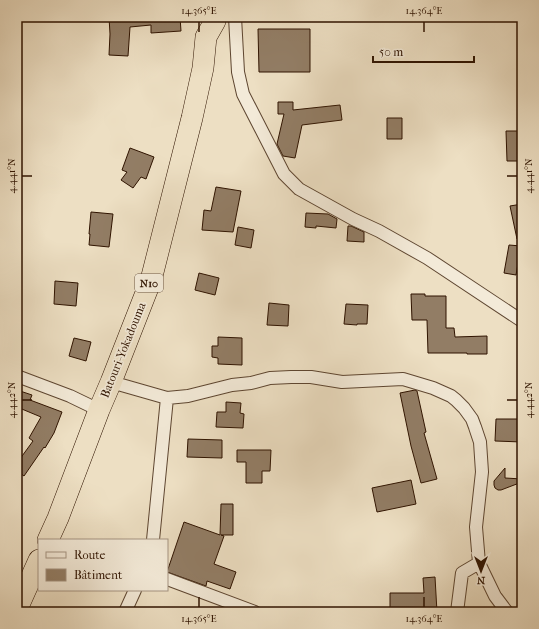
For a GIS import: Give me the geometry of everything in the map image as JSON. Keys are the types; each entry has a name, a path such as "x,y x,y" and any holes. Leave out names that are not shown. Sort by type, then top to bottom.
{"highway":[{"name":"Batouri-Yokadouma","path":"48,539 151,280 202,75 206,37 217,18"},
{"path":"17,610 38,562"}],"street":[{"path":"235,17 238,72 243,94 284,174 299,189 427,258 522,321"},
{"path":"17,376 70,396 99,410"},
{"path":"111,382 167,398 188,396 232,385 250,383 270,378 310,377 342,382 403,379 434,388 450,396 464,408 472,419 480,442 482,472 476,527 479,562 495,596 507,612"},
{"path":"153,539 167,398"},
{"path":"457,612 462,573 479,562"},
{"path":"168,579 255,612"},
{"path":"125,612 135,591"}],"building":[{"path":"109,17 180,17 181,31 151,33 151,25 130,27 128,56 109,55"},
{"path":"258,29 310,29 310,72 259,72"},
{"path":"278,102 293,102 293,110 340,105 342,120 302,125 295,158 283,156 277,144 284,114 278,114"},
{"path":"387,118 402,118 402,139 387,139"},
{"path":"506,131 522,131 522,161 507,161"},
{"path":"130,148 154,157 146,179 141,177 133,188 121,180 127,172 122,170"},
{"path":"216,187 241,191 233,232 202,230 204,210 211,211"},
{"path":"522,204 522,238 517,239 510,206"},
{"path":"91,212 113,214 109,247 89,245"},
{"path":"306,213 328,214 337,219 336,228 316,226 316,228 305,227"},
{"path":"348,226 364,232 364,242 347,241"},
{"path":"238,227 254,230 251,248 235,245"},
{"path":"509,245 521,246 516,275 504,273"},
{"path":"199,273 219,278 215,295 195,290"},
{"path":"55,281 78,283 76,306 54,304"},
{"path":"411,294 446,296 446,328 454,328 455,337 487,336 487,354 428,353 427,320 412,320"},
{"path":"269,303 289,305 288,326 267,325"},
{"path":"346,304 368,305 367,324 344,324"},
{"path":"218,337 242,338 242,365 218,364 218,358 212,357 212,346 218,346"},
{"path":"74,338 91,342 86,361 69,356"},
{"path":"17,390 32,395 30,400 62,412 54,433 45,448 44,447 24,476 17,471 17,463 33,441 29,438 41,417 17,407"},
{"path":"415,390 417,391 426,432 424,433 437,479 421,483 411,446 400,393"},
{"path":"226,402 241,403 240,413 244,414 243,428 216,427 217,412 226,412"},
{"path":"496,419 522,419 522,442 495,441"},
{"path":"188,439 222,440 222,458 187,457"},
{"path":"237,450 271,450 270,471 262,471 262,483 246,483 246,462 237,462"},
{"path":"505,468 505,478 522,479 522,482 498,490 495,488 494,481"},
{"path":"411,480 416,504 377,512 372,488"},
{"path":"221,504 233,504 233,535 221,535 224,536 214,564 236,572 230,589 207,581 206,586 168,572 184,522 220,535"},
{"path":"435,577 437,612 390,612 390,593 424,593 423,578"}]}
